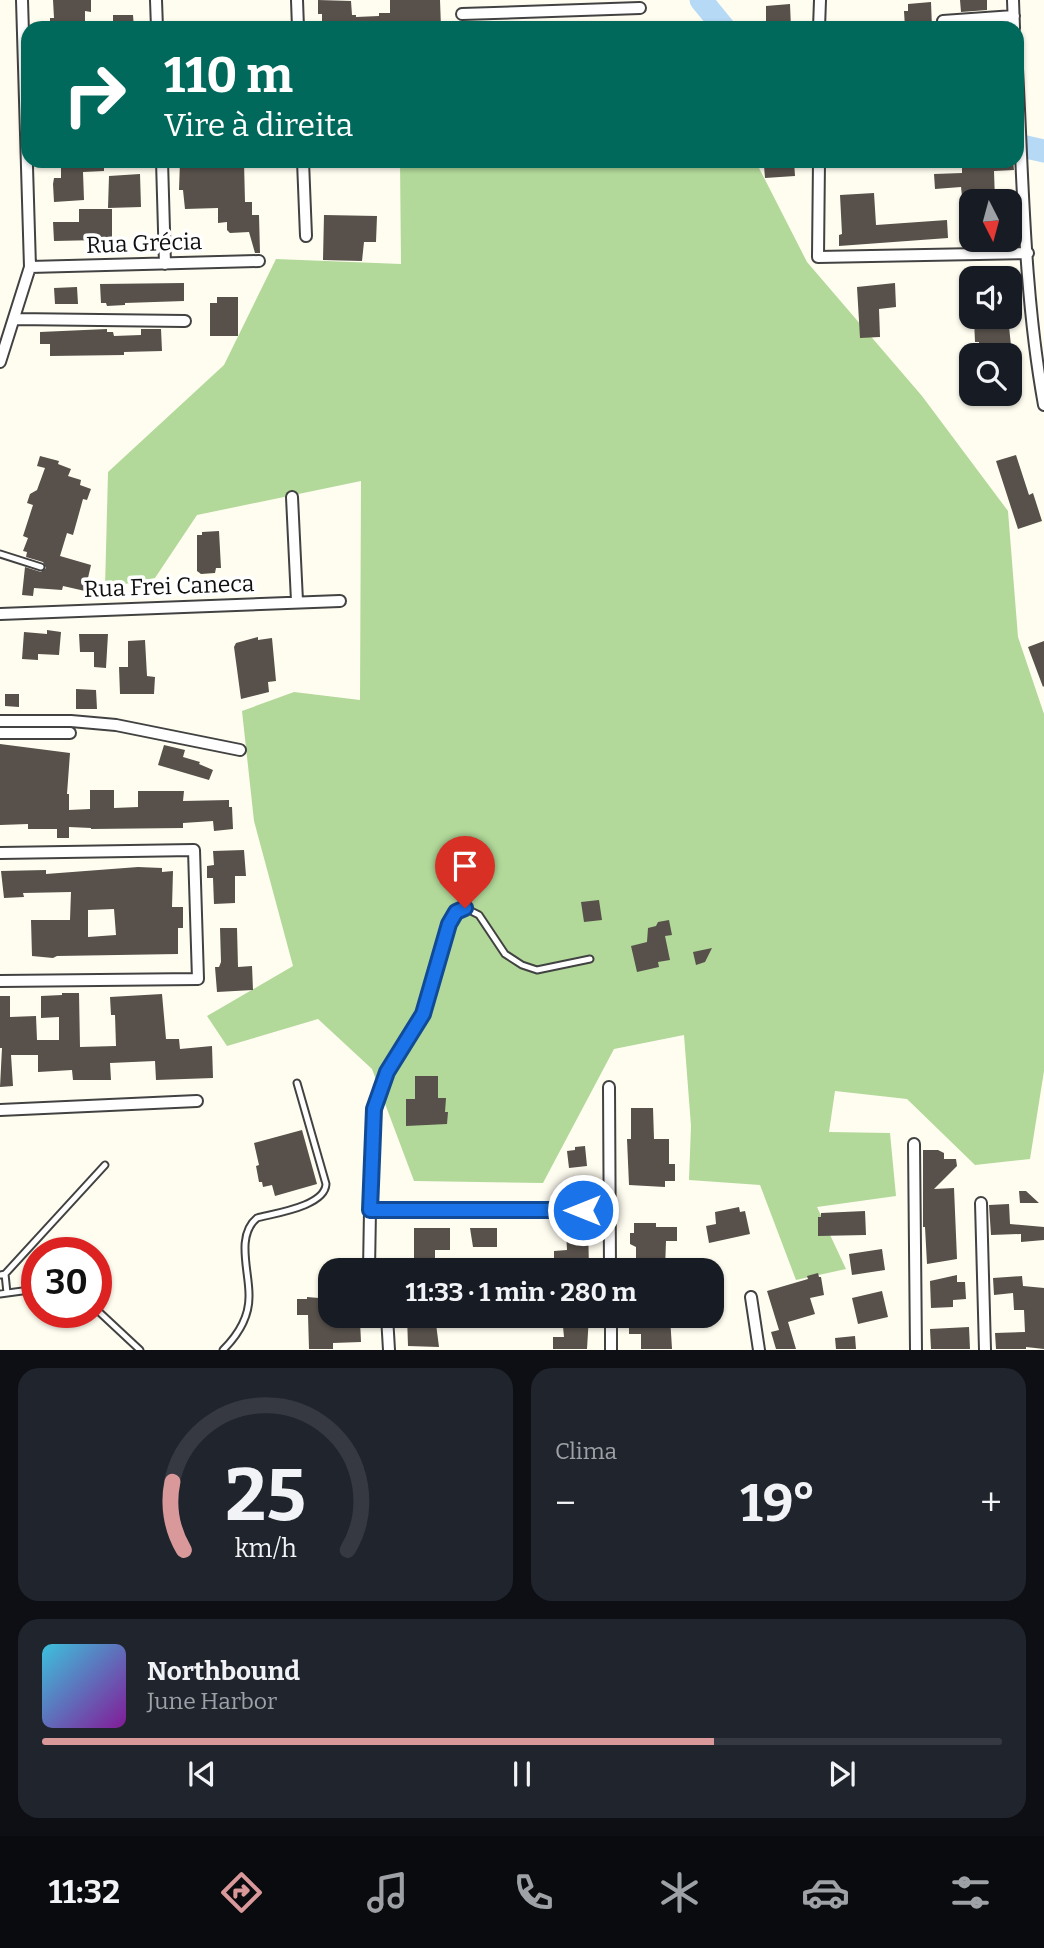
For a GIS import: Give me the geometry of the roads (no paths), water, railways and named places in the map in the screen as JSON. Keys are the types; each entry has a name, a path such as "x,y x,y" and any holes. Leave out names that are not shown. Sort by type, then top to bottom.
{"street":[{"path":"22,0 23,21"},
{"path":"156,0 157,21"},
{"path":"298,0 298,21"},
{"path":"500,0 500,13"},
{"path":"820,0 820,21"},
{"path":"1013,0 1014,21"},
{"path":"462,14 640,8"},
{"path":"943,21 1014,16"},
{"path":"0,362 30,267 27,168"},
{"path":"162,168 165,264"},
{"path":"303,168 306,236"},
{"path":"819,168 818,257 1028,253"},
{"path":"1023,168 1037,356 1044,405"},
{"name":"Rua Grécia","path":"30,267 259,261"},
{"path":"13,319 185,321"},
{"path":"292,497 297,601"},
{"name":"Rua Frei Caneca","path":"0,614 340,600"},
{"path":"0,721 97,723 240,750"},
{"path":"0,733 71,733"},
{"path":"0,853 194,850 198,979 0,981"},
{"path":"609,1087 610,1258"},
{"path":"0,1111 197,1101"},
{"path":"914,1144 916,1349"},
{"path":"981,1203 985,1349"},
{"path":"369,1258 370,1210 610,1210"},
{"path":"751,1297 759,1349"},
{"path":"388,1328 389,1349"},
{"path":"611,1328 611,1349"}],"lane":[{"path":"0,554 41,567"},
{"path":"370,1210 374,1109 387,1072 423,1014 449,924 456,912 465,908 480,915 505,954 522,965 537,970 590,959"},
{"path":"223,1349 241,1328 250,1299 245,1237 252,1222 257,1218 311,1203 326,1191 298,1083"},
{"path":"21,1291 3,1293 3,1274 105,1165"},
{"path":"112,1324 139,1349"}],"waterway":[{"path":"701,0 718,21"},
{"path":"1024,147 1044,151"}]}
